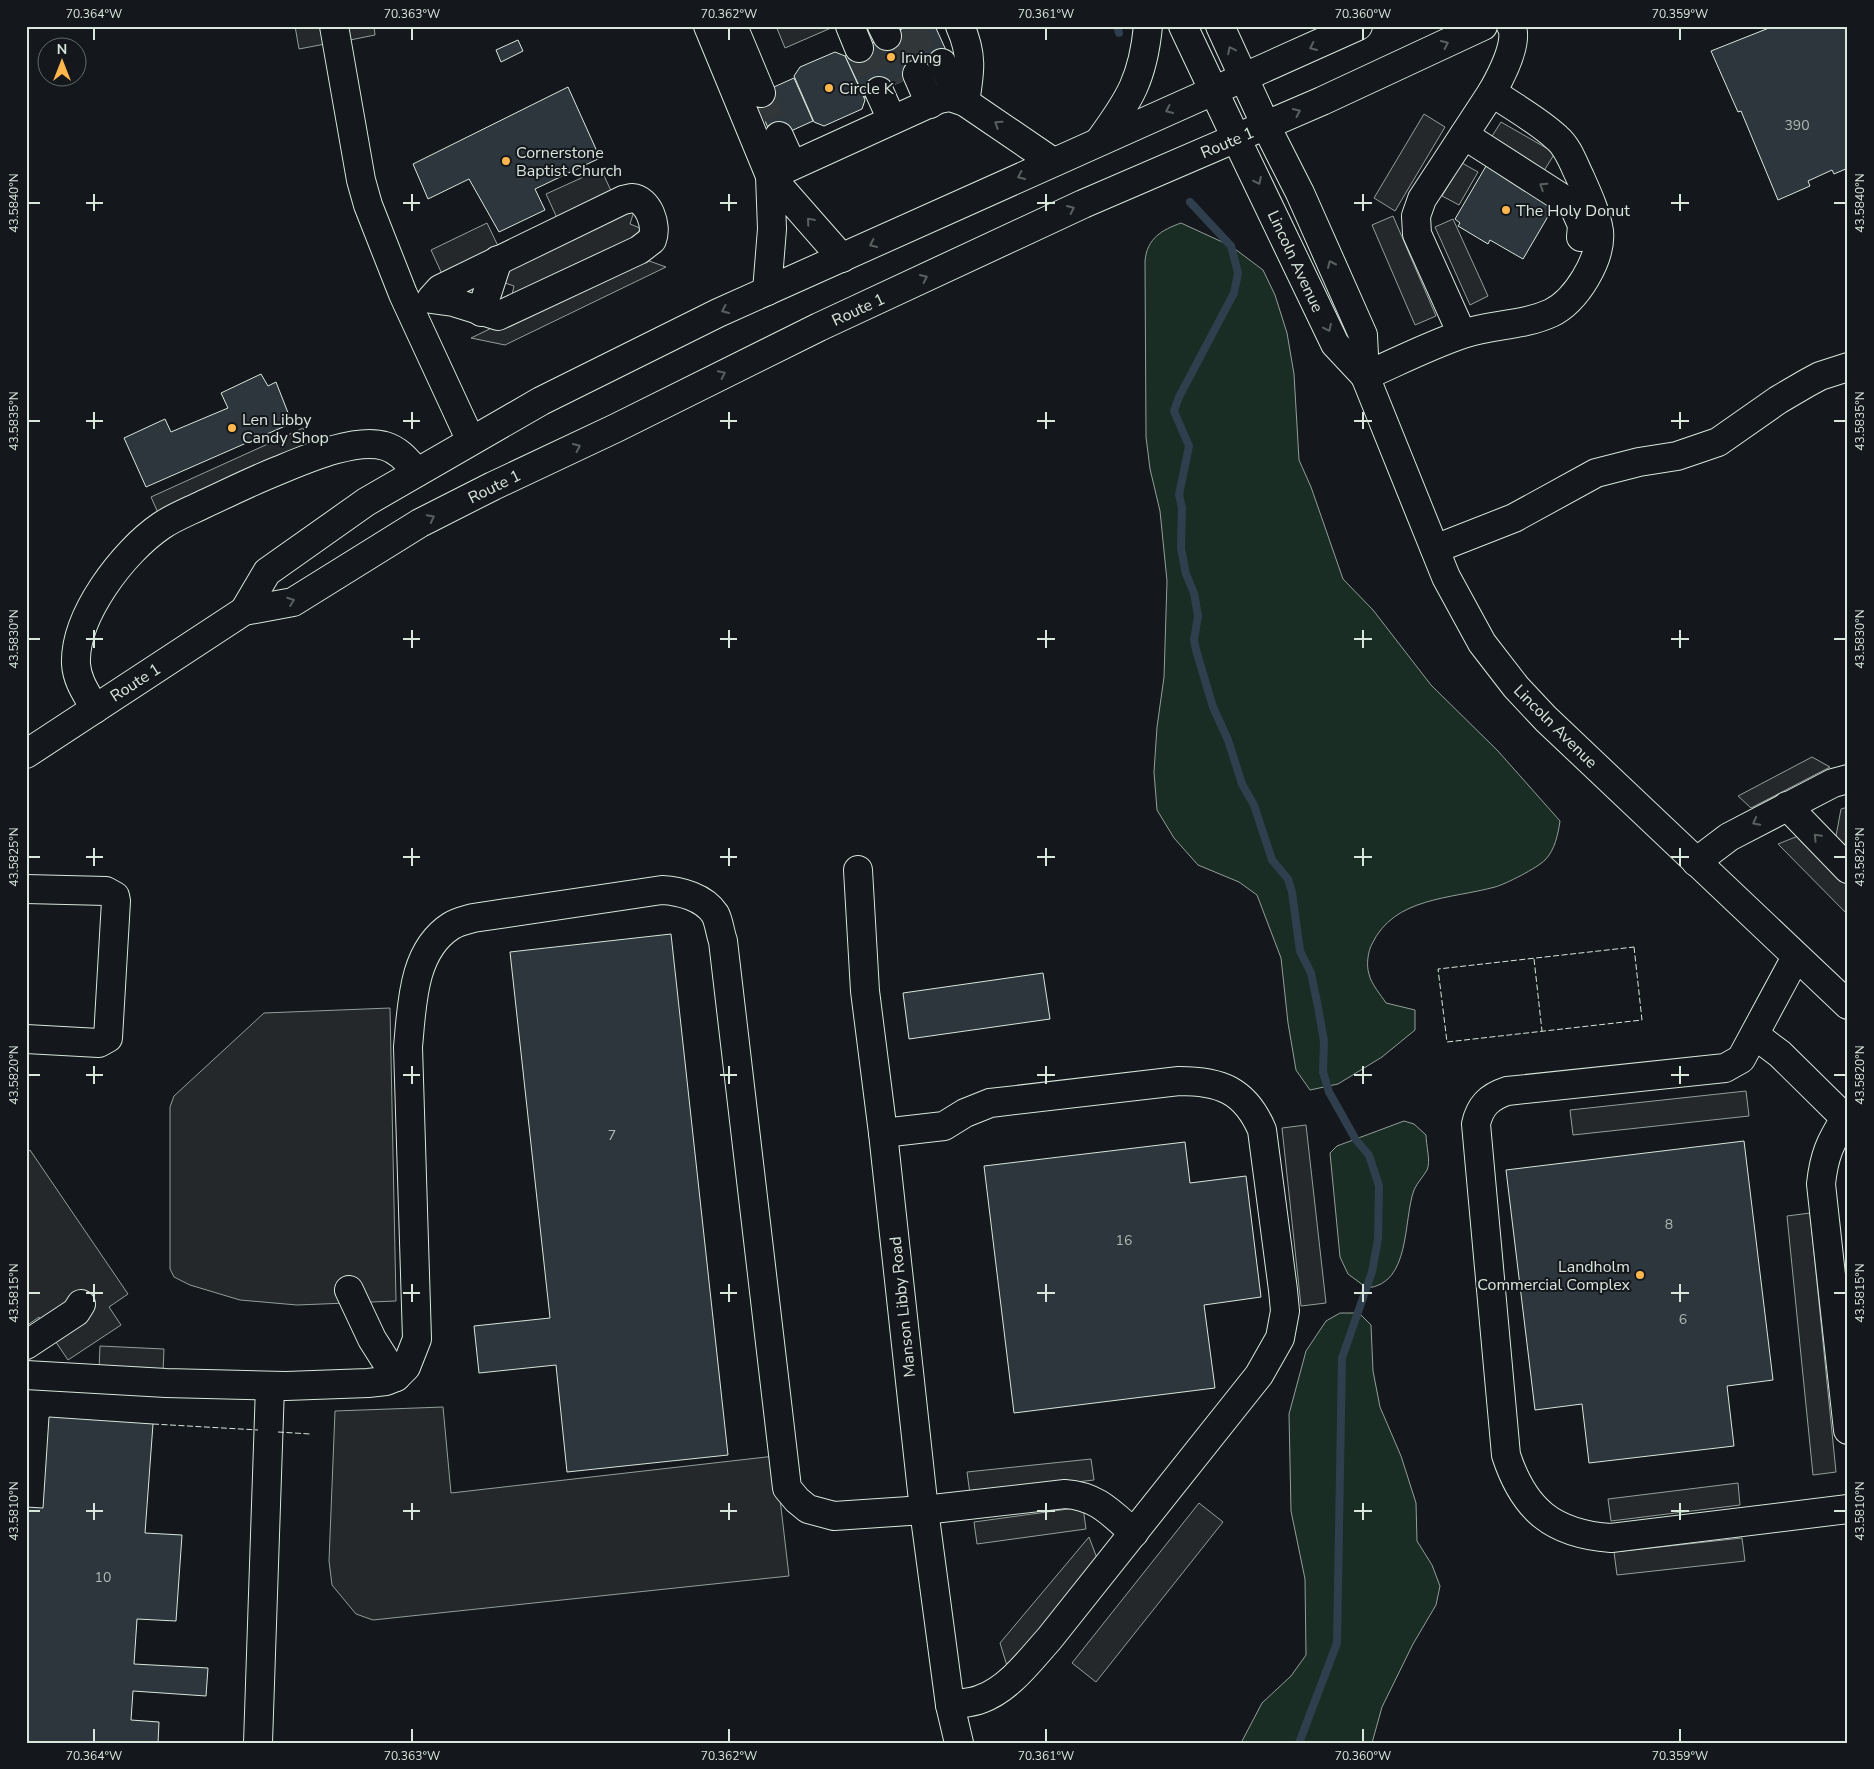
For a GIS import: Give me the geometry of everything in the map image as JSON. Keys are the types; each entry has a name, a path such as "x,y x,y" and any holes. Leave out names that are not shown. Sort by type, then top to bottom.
{"main road":[{"path":"334,26 361,180 368,205 421,303 471,441"},
{"path":"719,28 766,90 746,26"},
{"path":"788,167 930,106 970,68 970,52 960,26"},
{"path":"1100,141 1123,108 1138,79 1144,57 1148,26"},
{"name":"Lincoln Avenue","path":"1183,26 1335,344 1365,376"},
{"name":"Lincoln Avenue","path":"1220,26 1266,126 1300,193 1363,335 1365,376 1446,577 1473,629 1521,692 1546,719 1796,957 1845,997"},
{"name":"Route 1","path":"244,611 267,572 366,502 550,397 718,313 1358,26"},
{"name":"Route 1","path":"26,754 244,611 293,602 420,523 493,486 881,298 1083,204 1266,126 1483,26"},
{"path":"1462,334 1416,225 1418,208 1492,92 1503,71 1515,37 1511,26"},
{"path":"719,28 788,167 842,258"},
{"path":"930,106 911,77 930,106 1053,162"},
{"path":"1365,376 1462,334 1528,321 1553,312 1569,300 1583,283 1598,247 1599,232 1594,210 1575,166 1559,139 1492,92"},
{"path":"767,291 772,229 788,167 785,133"},
{"path":"1464,135 1566,199 1573,205 1582,225 1581,246 1577,259 1552,293 1526,312 1490,328"},
{"path":"629,199 638,199 644,203 654,225 652,240 639,250 498,316 454,302 421,303 440,289 629,199"},
{"path":"481,312 498,260"},
{"path":"1435,549 1514,518 1596,474 1639,462 1677,456 1718,442 1778,400 1807,383 1820,376 1848,367"},
{"path":"95,709 78,676 77,647 101,590 121,563 150,534 168,522 258,479 338,449 360,445 384,445 401,455 417,472"},
{"path":"1696,862 1729,837 1833,783 1848,779"},
{"path":"1787,806 1848,868"},
{"name":"Manson Libby Road","path":"858,870 865,991 883,1133 924,1510 950,1705 959,1743"},
{"path":"26,889 106,891 115,896 116,901 108,1038 99,1043 26,1039"},
{"path":"26,1375 157,1383 270,1386 368,1383 386,1381 396,1376 406,1367 417,1339 408,1047 412,1000 426,952 440,935 452,925 473,918 662,890 681,891 700,900 715,914 723,941 787,1488 808,1509 834,1516 924,1510 1065,1494 1086,1496 1101,1505 1134,1533"},
{"path":"1796,957 1741,1059 1725,1068 1507,1091 1498,1094 1484,1104 1476,1124 1506,1455 1513,1475 1525,1496 1540,1513 1559,1528 1588,1537 1611,1538 1848,1509"},
{"path":"1755,1035 1780,1054 1847,1120 1830,1143 1824,1162 1821,1184 1848,1430"},
{"path":"883,1133 944,1126 965,1113 990,1103 1179,1081 1210,1082 1222,1086 1244,1102 1256,1116 1262,1130 1283,1290 1285,1311 1280,1338 1244,1397 1049,1639 1016,1674 993,1693 982,1699 950,1705"},
{"path":"350,1290 368,1331 396,1376"},
{"path":"26,1345 76,1312 80,1304"},
{"path":"258,1743 270,1386"}],"green space":[{"path":"1181,223 1231,246 1263,270 1275,295 1287,333 1294,374 1299,460 1311,487 1343,579 1373,610 1431,685 1498,751 1560,821 1554,847 1545,860 1535,867 1495,887 1425,902 1409,908 1394,917 1382,929 1372,944 1369,954 1368,970 1370,978 1386,1003 1415,1010 1415,1030 1382,1057 1338,1084 1310,1090 1296,1070 1288,1023 1281,958 1257,895 1239,882 1198,865 1174,838 1157,810 1154,772 1157,727 1164,677 1167,581 1160,511 1150,469 1146,437 1145,261 1146,253 1152,241 1162,232"},
{"path":"1404,1121 1414,1124 1426,1135 1428,1167 1414,1190 1403,1249 1398,1263 1391,1275 1381,1284 1367,1288 1348,1274 1340,1257 1330,1153 1337,1146"},
{"path":"1340,1313 1359,1313 1371,1325 1373,1371 1380,1407 1401,1456 1416,1503 1417,1541 1432,1565 1440,1586 1436,1605 1413,1644 1382,1707 1372,1743 1241,1743 1262,1703 1291,1676 1306,1655 1305,1579 1291,1511 1289,1414 1306,1351 1326,1321"}],"shaded area":[{"path":"295,26 322,26 325,44 299,49"},
{"path":"347,26 374,26 375,35 350,40"},
{"path":"776,26 830,26 831,28 785,48"},
{"path":"1424,114 1445,127 1395,211 1374,198"},
{"path":"1501,122 1555,153 1542,174 1489,141"},
{"path":"1462,163 1478,172 1459,205 1442,196"},
{"path":"601,169 612,193 557,218 546,194"},
{"path":"635,208 630,224 640,228 636,241 510,303 514,286 505,283 511,267"},
{"path":"1393,216 1436,316 1415,325 1372,225"},
{"path":"1453,219 1488,296 1470,305 1435,227"},
{"path":"487,223 499,248 442,274 431,250"},
{"path":"638,257 666,267 505,345 471,338"},
{"path":"303,428 311,446 159,515 151,497"},
{"path":"1812,757 1830,767 1751,808 1738,796"},
{"path":"1848,807 1848,848 1836,836 1841,809"},
{"path":"1798,836 1848,886 1848,915 1778,844"},
{"path":"390,1008 396,1301 297,1305 240,1300 190,1285 174,1277 170,1269 170,1107 174,1096 264,1013"},
{"path":"1746,1091 1749,1116 1573,1135 1570,1110"},
{"path":"1306,1125 1326,1303 1301,1306 1282,1128"},
{"path":"30,1150 128,1294 109,1307 121,1325 68,1360 39,1317 26,1326 26,1153"},
{"path":"1810,1213 1836,1472 1813,1475 1787,1216"},
{"path":"100,1346 164,1349 163,1372 99,1369"},
{"path":"443,1407 451,1493 775,1456 789,1576 373,1620 356,1614 332,1585 329,1561 335,1411"},
{"path":"1091,1459 1094,1480 970,1494 967,1472"},
{"path":"1738,1483 1740,1505 1611,1521 1608,1499"},
{"path":"1199,1503 1223,1522 1096,1682 1072,1663"},
{"path":"1083,1507 1086,1529 977,1544 974,1522"},
{"path":"1089,1537 1098,1561 1007,1666 1000,1643"},
{"path":"1742,1538 1745,1561 1617,1575 1614,1552"}],"building":[{"path":"908,26 935,26 950,59 865,98 845,56"},
{"path":"1774,26 1848,27 1848,168 1834,174 1832,170 1808,181 1810,186 1778,200 1741,111 1738,112 1711,51"},
{"path":"518,40 523,51 501,62 496,50"},
{"name":"Circle K","path":"835,52 845,56 865,100 862,109 824,126 814,122 794,76 800,67"},
{"path":"794,78 813,121 773,139 754,96"},
{"name":"Cornerstone Baptist Church","path":"568,87 600,158 535,189 545,210 499,232 469,179 428,199 413,164"},
{"name":"The Holy Donut","path":"1489,161 1557,201 1523,259 1490,240 1488,244 1458,226 1460,223 1455,219"},
{"name":"Len Libby Candy Shop","path":"261,374 268,386 276,382 292,423 146,487 124,438 165,419 171,432 228,408 221,393"},
{"path":"671,934 728,1455 567,1472 556,1365 479,1373 474,1326 550,1318 510,952"},
{"path":"1043,973 1050,1019 909,1039 903,993"},
{"name":"Landholm Commercial Complex","path":"1744,1141 1773,1380 1727,1386 1734,1446 1589,1463 1582,1404 1535,1410 1506,1170"},
{"path":"1185,1142 1190,1183 1246,1176 1261,1297 1204,1305 1215,1388 1014,1413 984,1166"},
{"path":"49,1417 153,1424 145,1533 182,1535 176,1621 137,1619 134,1664 208,1668 206,1696 133,1691 131,1720 159,1722 158,1743 26,1743 26,1507 43,1508"}],"waterway":[{"path":"1117,26 1119,33"},
{"path":"1190,202 1231,246 1238,273 1234,293 1179,397 1174,411 1189,446 1179,495 1182,508 1181,548 1186,574 1194,593 1198,616 1194,640 1213,707 1228,740 1242,784 1254,805 1272,860 1288,879 1292,892 1300,951 1311,973 1318,1007 1324,1041 1323,1072 1329,1092 1356,1140 1369,1155 1379,1186 1378,1239 1372,1272 1342,1358 1337,1643 1299,1743"}],"tunnel":[{"path":"911,26 930,68"},
{"path":"887,36 906,80"},
{"path":"859,48 879,91"},
{"path":"761,93 779,136"}],"fence":[{"path":"1634,947 1642,1020 1447,1042 1438,969 1634,947"},
{"path":"1534,959 1542,1031"},
{"path":"153,1424 258,1430"},
{"path":"278,1432 310,1434"}],"place":[{"name":"Irving","path":"891,57"},
{"name":"Circle K","path":"829,88"},
{"name":"Cornerstone Baptist Church","path":"506,161"},
{"name":"The Holy Donut","path":"1506,210"},
{"name":"Len Libby Candy Shop","path":"232,428"},
{"name":"Landholm Commercial Complex","path":"1640,1275"}]}
